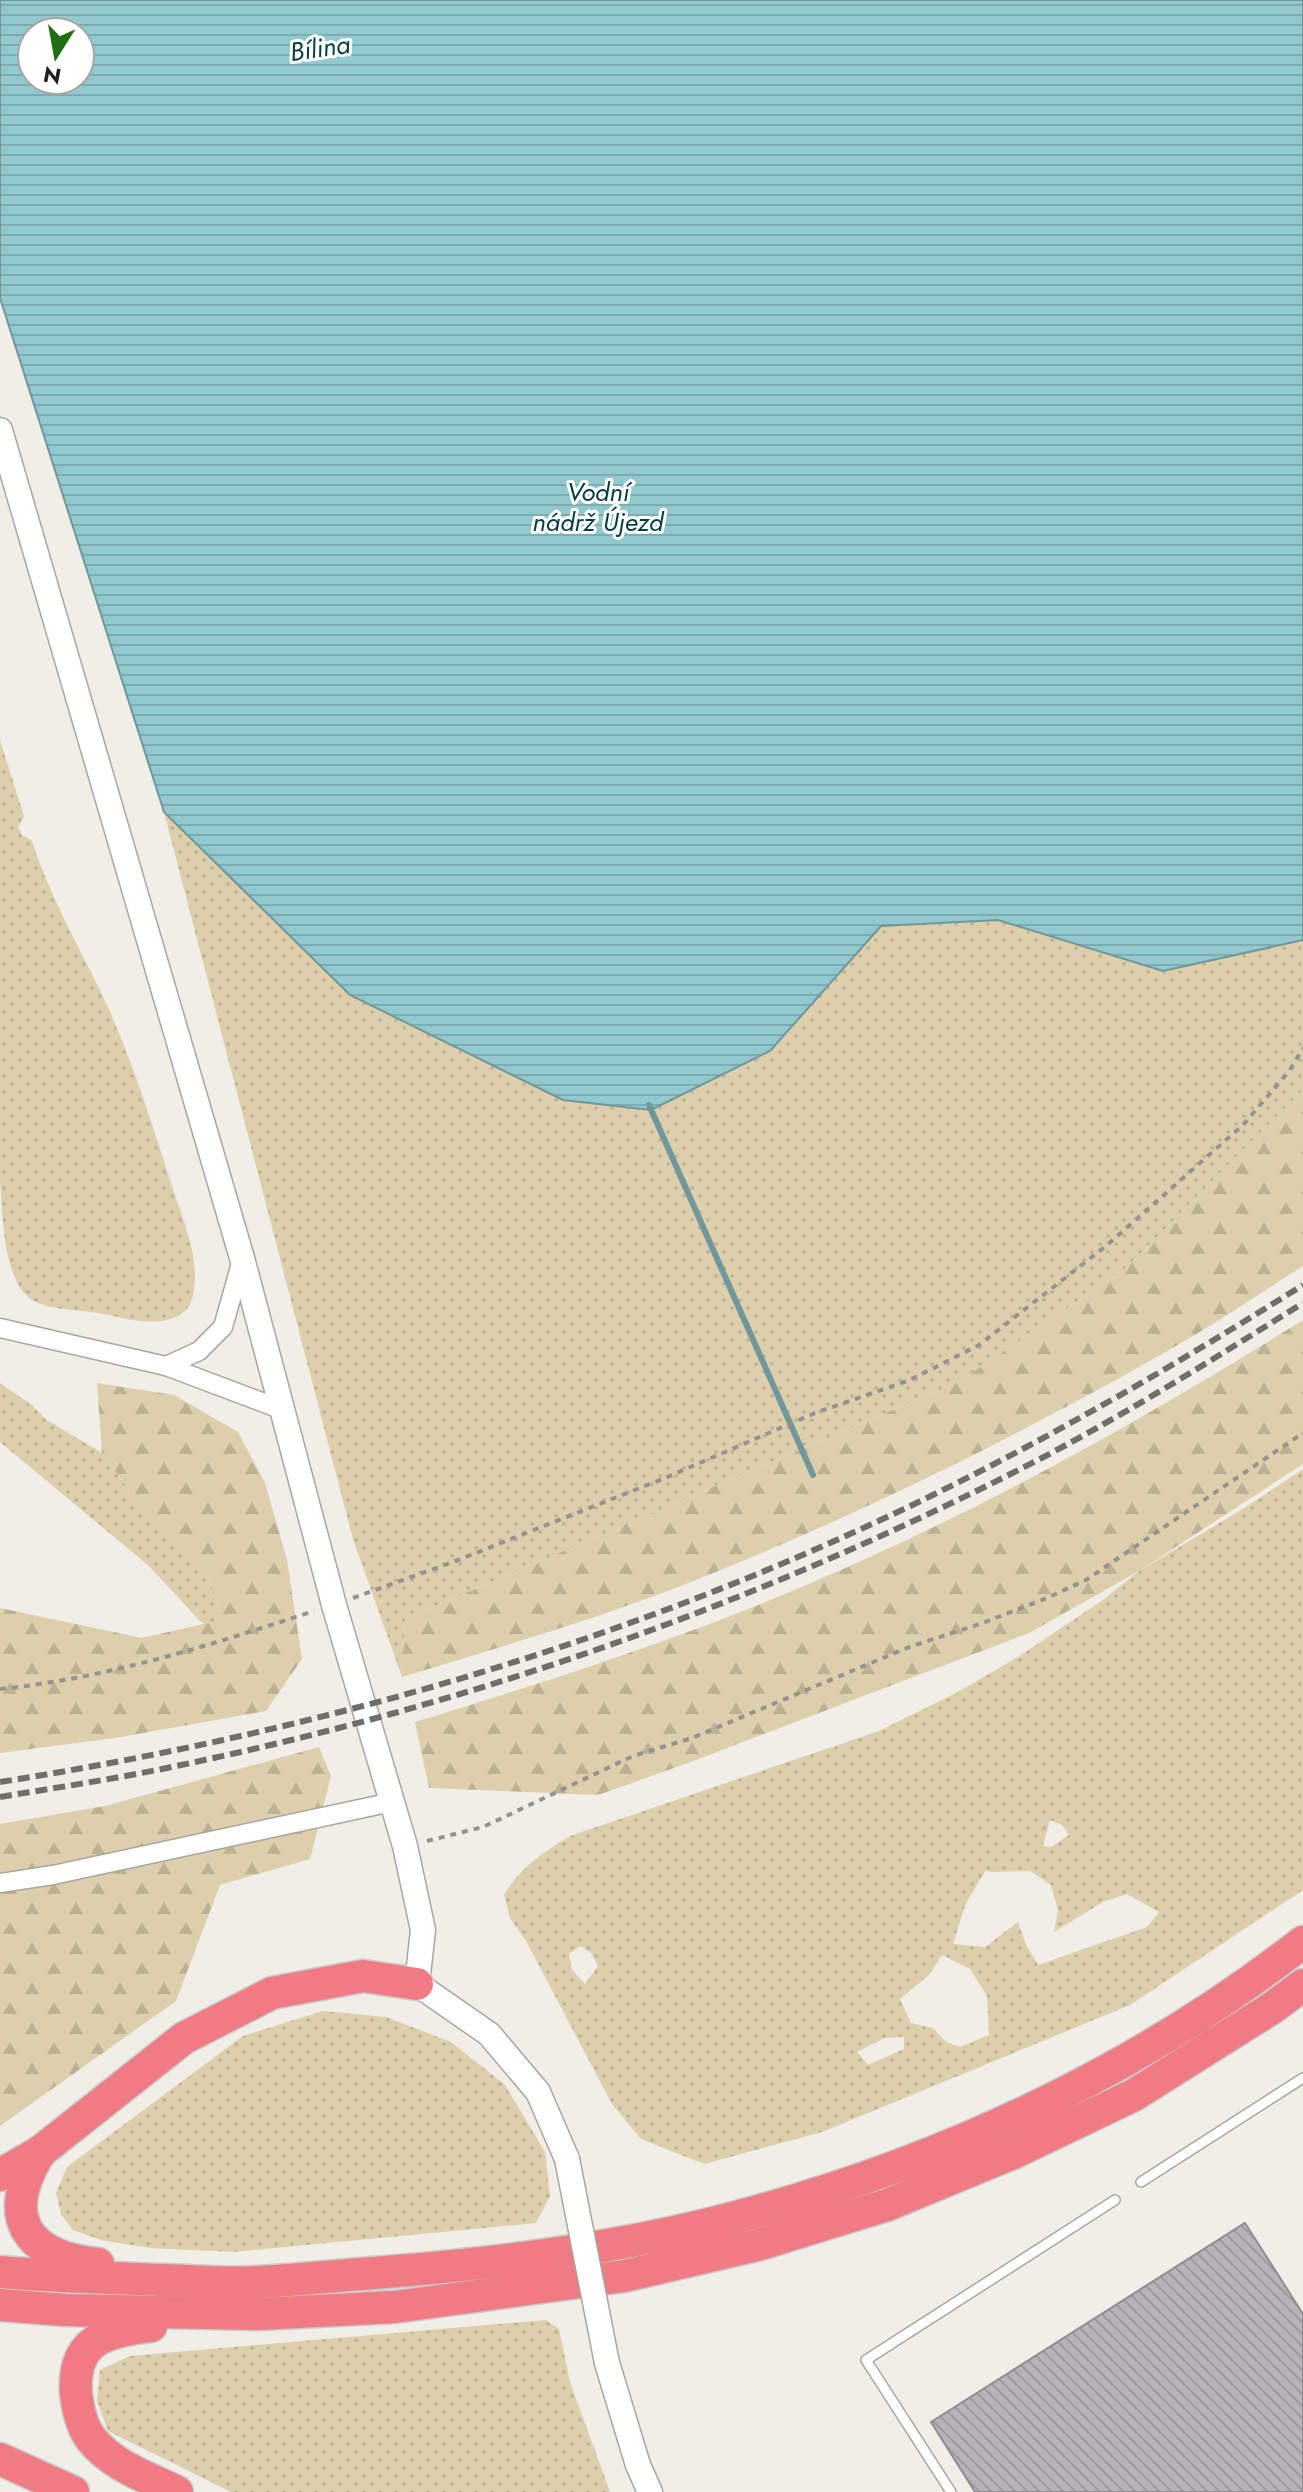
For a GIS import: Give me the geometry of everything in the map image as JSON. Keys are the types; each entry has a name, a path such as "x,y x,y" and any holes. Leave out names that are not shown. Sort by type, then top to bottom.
{"highway":[{"path":"0,2272 58,2277 252,2282 475,2265 628,2241 753,2213 879,2174 1003,2123 1120,2064 1257,1978 1303,1942"},
{"path":"0,2175 40,2152 184,2038 272,1993 363,1976 417,1984"},
{"path":"177,2492 111,2458 91,2439 78,2411 77,2364 90,2346 105,2334 259,2314 395,2307 624,2276 757,2245 887,2205 1013,2153 1134,2095 1303,1985"},
{"path":"40,2152 26,2174 21,2220 34,2241 49,2252 83,2263 252,2282"},
{"path":"0,2305 65,2310 259,2314"},
{"path":"0,2459 73,2492"}],"street":[{"path":"0,430 242,1258 334,1605 405,1846 423,1930 417,1984 489,2034 538,2092 567,2159 607,2363 638,2465 650,2492"},
{"path":"166,1366 199,1351 223,1327 242,1258"},
{"path":"0,1328 166,1366 283,1410"},
{"path":"0,1883 68,1872 392,1802"}],"lane":[{"path":"1141,2182 1303,2078"},
{"path":"951,2492 866,2360 1115,2200"}],"path":[{"path":"0,1689 58,1683 174,1657 334,1605 453,1562 651,1483 815,1413 910,1380 979,1345 1106,1246 1243,1125 1290,1070 1303,1048"},
{"path":"405,1846 483,1827 633,1756 692,1738 909,1647 1047,1598 1086,1580 1303,1433"}],"green space":[{"path":"0,740 24,816 18,827 22,835 32,841 58,906 119,1034 189,1238 195,1276 193,1295 184,1312 170,1319 125,1319 38,1303 26,1295 17,1283 11,1267 0,1181"},
{"path":"164,812 350,995 770,1051 881,926 998,920 1163,971 1303,940 1303,1090 1125,1269 960,1381 405,1619 402,1677 353,1539"},
{"path":"1303,1090 1303,1266 1203,1330 1112,1382 996,1444 877,1502 660,1594 550,1632 402,1677 405,1619 960,1381 1125,1269"},
{"path":"1303,1320 1303,1464 1139,1571 1029,1633 598,1795 429,1788 415,1722 671,1638 862,1561 1086,1448"},
{"path":"0,1383 47,1420 102,1453 143,1509 183,1548 208,1579 219,1608 216,1622 206,1625 199,1620 149,1566 0,1442"},
{"path":"97,1383 174,1395 238,1432 265,1483 287,1560 302,1659 266,1711 115,1738 0,1753 0,1608 142,1638 216,1621 219,1608 208,1579 183,1548 143,1509 102,1453"},
{"path":"1303,1469 1303,1890 1130,2005 822,2132 704,2164 641,2139 612,2104 526,1941 510,1918 504,1895 525,1869 570,1836 879,1731 956,1693 1018,1657 1103,1600 1139,1571","holes":["1050,1820 1062,1825 1069,1835 1051,1847 1043,1846","986,1870 1030,1871 1051,1885 1058,1910 1054,1932 1103,1902 1127,1894 1159,1912 1147,1927 1038,1965 1026,1945 1018,1922 985,1947 953,1944 966,1903","581,1946 591,1953 598,1966 585,1984 572,1970 569,1954","942,1955 970,1969 987,1996 989,2035 960,2047 946,2042 933,2028 911,2023 900,1999 929,1975","904,2037 904,2049 868,2065 857,2052 885,2038"]},
{"path":"319,1747 331,1776 310,1859 220,1885 176,2001 0,2126 0,1824 105,1806"},
{"path":"323,2011 386,2017 451,2042 505,2085 545,2152 550,2196 536,2223 233,2252 150,2248 101,2240 73,2230 61,2214 56,2193 67,2167 243,2036"},
{"path":"546,2320 559,2329 570,2382 610,2492 231,2492 108,2431 97,2401 100,2370 130,2356"}],"water":[{"name":"Vodní nádrž Újezd","path":"0,0 1303,0 1303,940 1163,971 998,920 881,926 770,1051 651,1110 563,1100 350,995 164,812 0,298"}],"building":[{"path":"1245,2223 1303,2314 1303,2492 975,2492 931,2422"}],"waterway":[{"path":"649,1105 813,1475"}],"railway":[{"path":"0,1782 243,1736 363,1706 599,1634 715,1591 829,1543 988,1467 1125,1392 1303,1285"},
{"path":"0,1797 181,1765 402,1711 619,1642 725,1602 934,1511 1036,1461 1204,1365 1303,1303"}],"water label":[{"name":"Bílina","path":"320,48"}]}
